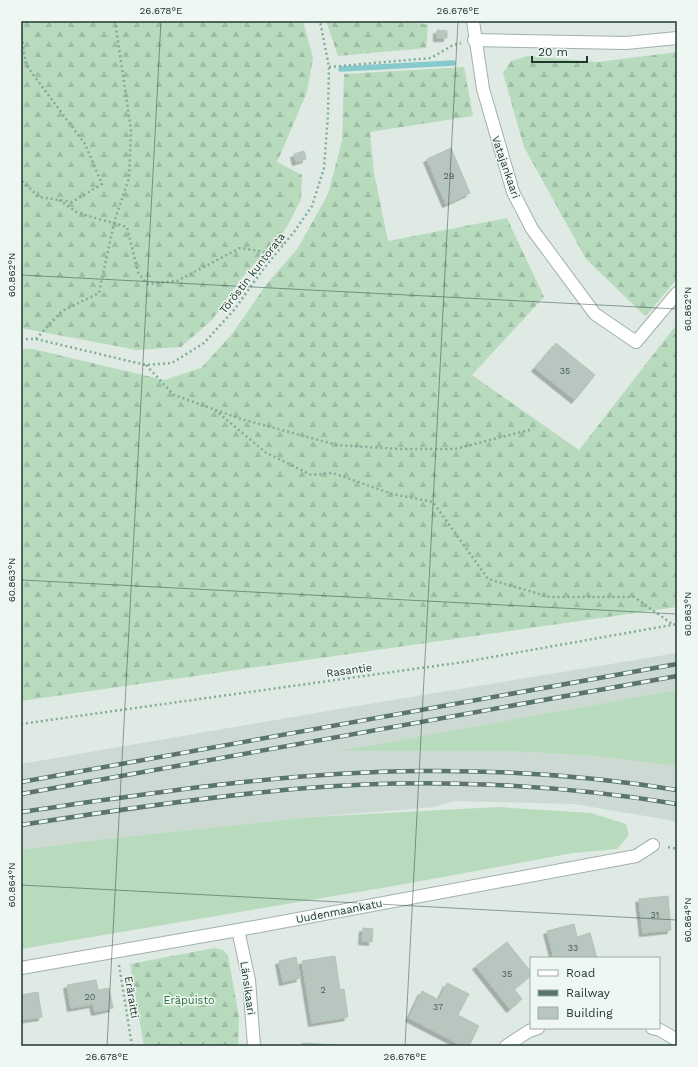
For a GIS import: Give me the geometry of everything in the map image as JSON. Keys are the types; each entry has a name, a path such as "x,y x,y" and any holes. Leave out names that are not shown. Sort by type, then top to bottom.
{"street":[{"name":"Vatajankaari","path":"473,21 474,40 483,89 496,138 513,192 532,229 595,314 636,342 677,293"},
{"path":"474,40 626,43 677,38"},
{"name":"Uudenmaankatu","path":"21,968 238,930 636,856 653,845"},
{"name":"Länsikaari","path":"238,930 249,980 254,1046"},
{"path":"506,1046 529,1031 535,1029"},
{"path":"656,1029 677,1040"}],"path":[{"path":"36,339 62,311 99,293 114,223 129,178 131,130 115,21"},
{"name":"Töröstin kuntorata","path":"21,339 36,339 146,365 172,363 204,343 234,310 264,268 286,242 312,206 324,168 328,115 329,67 320,21"},
{"path":"21,32 26,64 84,144 102,184 72,202 39,197 21,180"},
{"path":"329,67 431,58 453,45 474,40"},
{"path":"59,200 78,213 127,227 138,272 146,284 177,281 240,248 265,252 286,242"},
{"path":"146,365 174,395 241,419 337,445 399,449 455,449 533,429"},
{"path":"215,410 265,452 311,475 333,473 392,494 433,502 488,579 550,597 634,597 672,625"},
{"name":"Rasantie","path":"21,724 464,662 677,624"},
{"name":"Eräraitti","path":"117,951 132,1046"}],"shaded area":[{"path":"677,653 677,690 343,751 510,751 593,756 677,766 677,823 669,820 574,804 454,801 435,807 312,817 96,840 21,850 21,764"}],"green space":[{"path":"21,21 303,21 313,58 307,92 277,162 302,175 301,200 285,230 241,279 212,320 181,347 137,350 21,328"},
{"path":"326,21 383,21 428,24 426,48 338,56"},
{"path":"677,52 677,279 646,316 586,259 524,147 503,73 511,61 528,56 598,62"},
{"path":"464,67 473,116 370,132 374,173 388,241 507,218 544,297 472,375 579,450 677,324 677,607 21,701 21,349 33,349 164,380 201,368 232,334 266,285 298,248 328,194 342,141 344,74"},
{"path":"677,690 677,766 593,756 510,751 340,751"},
{"path":"498,807 591,813 626,824 629,835 617,849 573,853 405,884 21,949 21,850 96,840 312,817"},
{"name":"Eräpuisto","path":"214,948 223,950 228,955 239,1017 238,1046 144,1046 130,964"}],"building":[{"path":"437,30 447,31 447,38 437,38"},
{"path":"451,148 470,193 446,204 427,159"},
{"path":"304,151 306,159 296,162 294,154"},
{"path":"556,343 595,375 575,400 535,368"},
{"path":"668,896 671,930 643,933 639,899"},
{"path":"574,924 577,937 590,933 597,957 554,957 547,931"},
{"path":"363,928 373,929 372,942 362,941"},
{"path":"507,942 530,971 530,976 514,989 522,999 510,1009 476,966"},
{"path":"335,956 340,990 344,989 348,1017 312,1023 302,961"},
{"path":"296,957 300,978 283,982 279,961"},
{"path":"96,980 98,990 109,988 113,1008 95,1012 93,1004 71,1008 67,985"},
{"path":"447,983 469,994 458,1015 479,1026 469,1046 463,1046 409,1018 422,991 439,1000"},
{"path":"38,992 42,1017 21,1020 21,995"},
{"path":"302,1043 338,1045 338,1046 302,1046"}],"waterway":[{"path":"341,69 453,63"}],"railway":[{"path":"21,782 677,664"},
{"path":"21,794 677,676"},
{"path":"21,812 270,779 370,772 452,771 517,773 613,781 677,790"},
{"path":"21,825 199,799 307,788 399,783 446,783 539,788 632,797 677,804"}]}
